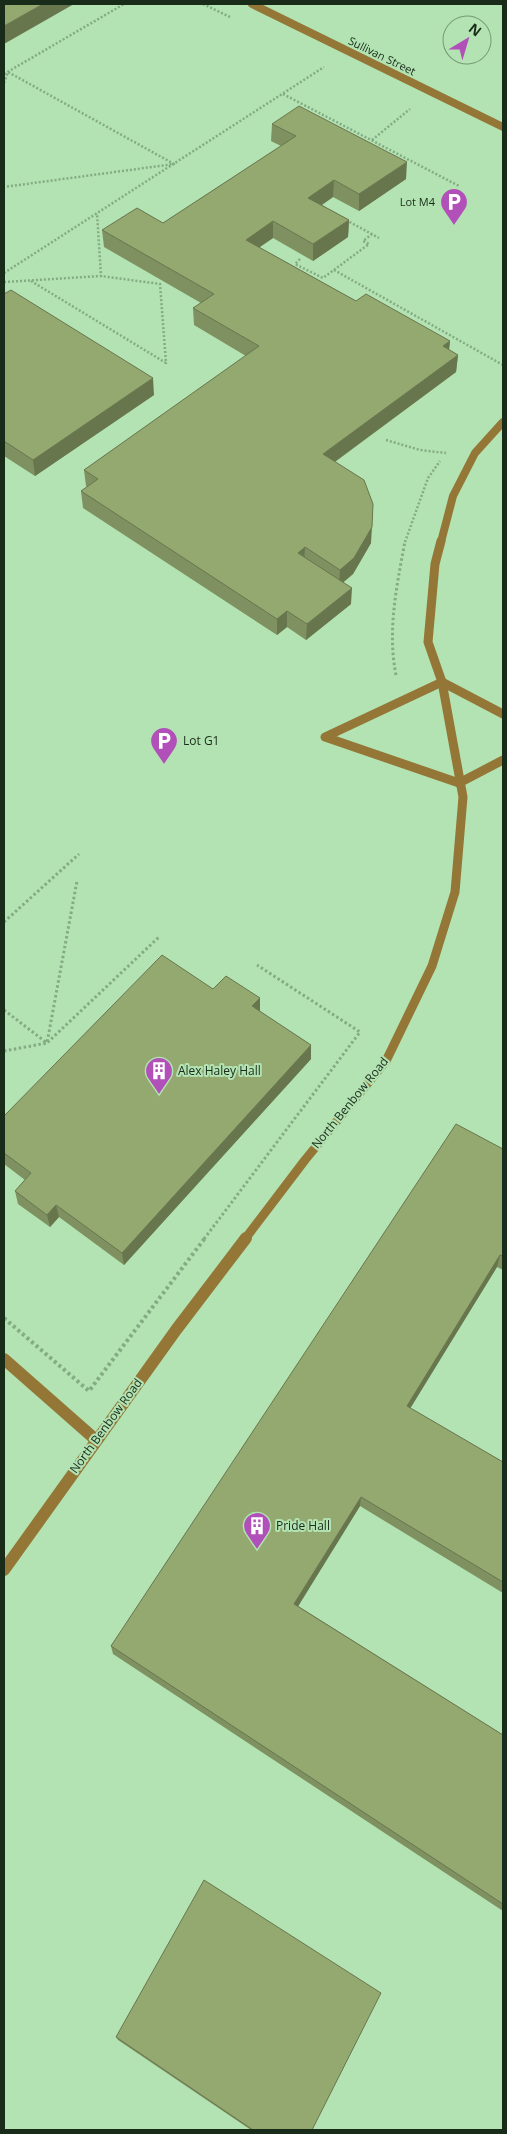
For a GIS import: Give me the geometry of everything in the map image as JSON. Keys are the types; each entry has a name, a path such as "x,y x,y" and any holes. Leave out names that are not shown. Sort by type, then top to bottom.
{"street":[{"name":"Sullivan Street","path":"252,4 503,127"},
{"name":"North Benbow Road","path":"4,1570 176,1330 299,1168 386,1061 432,966 455,892 463,798 442,682 428,642 435,564 453,496 475,453 501,427"},
{"path":"503,714 442,682 325,737 459,783 503,760"},
{"path":"4,1359 96,1440"}],"path":[{"path":"4,74 124,4"},
{"path":"4,273 328,64"},
{"path":"4,83 8,72"},
{"path":"8,72 174,164"},
{"path":"283,94 459,186"},
{"path":"372,140 414,106"},
{"path":"4,188 174,164"},
{"path":"97,213 101,276"},
{"path":"339,216 379,238"},
{"path":"300,259 295,264 322,278 369,244 363,241 372,234"},
{"path":"334,270 503,365"},
{"path":"4,282 101,276 160,284 166,363 31,281"},
{"path":"367,298 374,292"},
{"path":"386,440 420,450 446,453"},
{"path":"4,922 79,854"},
{"path":"47,1043 77,881"},
{"path":"4,1051 47,1043 159,937"},
{"path":"4,1318 89,1391 360,1032 256,965"},
{"path":"4,1010 47,1043"}],"building":[{"path":"4,4 43,4 4,26"},
{"path":"299,106 407,162 359,194 334,180 308,198 349,220 313,244 273,221 246,240 356,301 366,294 450,341 443,346 458,355 323,454 364,480 373,504 372,527 354,558 340,570 305,547 298,553 352,588 307,624 287,611 277,619 81,491 98,479 84,470 259,346 193,308 214,294 102,230 137,208 163,223 296,136 272,124"},
{"path":"11,290 153,378 33,460 4,441 4,294"},
{"name":"Alex Haley Hall","path":"162,955 213,989 226,976 260,998 252,1006 311,1045 122,1253 56,1205 47,1215 15,1191 31,1173 4,1153 4,1116"},
{"name":"Pride Hall","path":"456,1124 503,1149 503,1256 500,1255 407,1406 503,1462 503,1582 361,1497 294,1604 503,1735 503,1904 111,1646"},
{"path":"204,1880 381,1993 312,2130 253,2130 116,2037"}],"place":[{"name":"Lot M4","path":"454,226"},
{"name":"Lot G1","path":"164,765"},
{"name":"Alex Haley Hall","path":"159,1095"},
{"name":"Pride Hall","path":"257,1550"}]}
